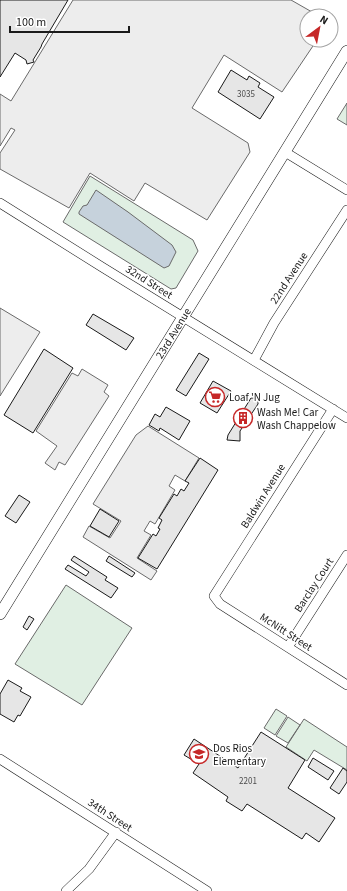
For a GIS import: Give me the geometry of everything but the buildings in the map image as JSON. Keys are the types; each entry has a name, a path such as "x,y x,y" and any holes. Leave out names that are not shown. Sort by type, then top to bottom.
{"main road":[{"name":"23rd Avenue","path":"0,614 347,51"}],"street":[{"path":"285,152 347,190"},
{"name":"32nd Street","path":"0,203 333,409 346,415"},
{"name":"22nd Avenue","path":"254,360 274,323 347,210"},
{"name":"Baldwin Avenue","path":"214,596 333,409"},
{"name":"Barclay Court","path":"288,647 347,555"},
{"name":"McNitt Street","path":"214,596 220,604 347,685"},
{"name":"34th Street","path":"0,759 207,891"},
{"path":"68,891 90,869 116,832"}],"green space":[{"path":"347,103 347,125 337,119"},
{"path":"90,176 193,240 198,251 176,288 171,289 63,222"},
{"path":"66,585 132,628 82,705 15,664"},
{"path":"276,709 287,716 275,735 264,728"},
{"path":"288,717 300,725 288,743 276,736"},
{"path":"304,719 347,747 347,770 314,750 307,761 286,747"}],"shaded area":[{"path":"73,0 291,0 305,8 299,8 299,48 312,48 282,92 224,55 192,108 248,143 250,152 207,220 145,183 134,201 90,173 69,208 0,169 0,153 15,130 11,128 0,146 0,94 11,101"},
{"path":"96,190 172,245 176,252 169,266 164,268 79,214 83,206 87,205"},
{"path":"0,308 40,332 0,396"},
{"path":"82,369 108,385 104,392 109,396 65,465 59,462 55,470 45,463 57,446 36,431 72,373 78,376"},
{"path":"148,426 199,458 185,481 175,475 169,486 175,490 155,524 150,521 144,531 151,535 137,558 157,571 151,580 83,537 89,526 110,538 121,521 93,504 136,435"}],"place":[{"name":"Loaf 'N Jug","path":"215,397"},
{"name":"Wash Me! Car Wash Chappelow","path":"243,418"},
{"name":"Dos Rios Elementary","path":"199,754"}]}
